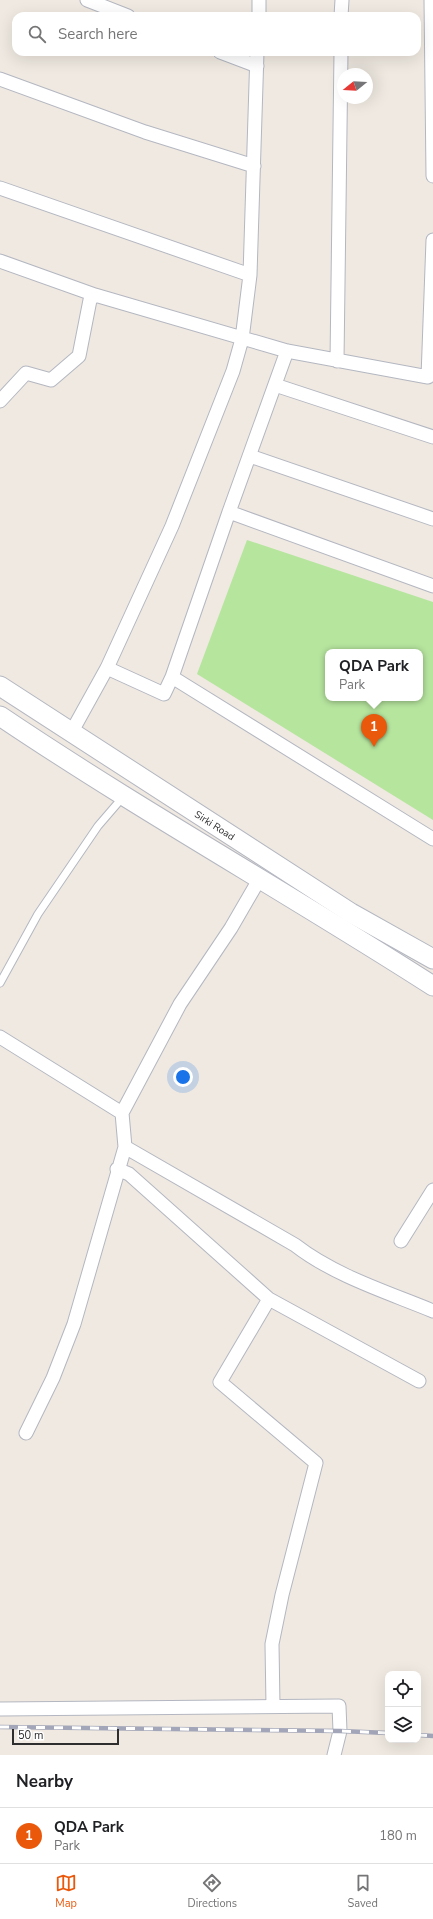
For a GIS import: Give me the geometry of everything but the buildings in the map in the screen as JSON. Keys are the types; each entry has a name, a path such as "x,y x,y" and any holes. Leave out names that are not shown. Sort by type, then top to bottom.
{"main road":[{"name":"Sirki Road","path":"0,686 351,913 433,959"},
{"path":"0,716 59,756 260,878 433,986"}],"street":[{"path":"87,0 118,12"},
{"path":"259,0 259,12"},
{"path":"341,12 342,0"},
{"path":"431,0 433,176"},
{"path":"231,56 257,66"},
{"path":"71,733 107,668 172,526 233,371 242,339 250,275 257,56"},
{"path":"337,361 341,56"},
{"path":"0,80 145,132 254,166"},
{"path":"0,188 250,275"},
{"path":"0,261 95,295 242,339 287,351 428,377 433,240"},
{"path":"0,401 26,373 51,380 79,356 90,300 95,295"},
{"path":"107,668 164,694 172,677 287,351"},
{"path":"275,385 433,437"},
{"path":"250,456 433,519"},
{"path":"229,512 433,586"},
{"path":"172,677 433,839"},
{"path":"26,1433 53,1378 74,1324 117,1169 125,1147 122,1113 180,1004 231,928 260,878"},
{"path":"0,1037 122,1113"},
{"path":"125,1147 295,1245 314,1259 357,1280 433,1311"},
{"path":"117,1169 129,1174 269,1299 419,1381"},
{"path":"401,1241 433,1190"},
{"path":"269,1299 220,1382 316,1463 282,1595 272,1644 273,1706"},
{"path":"0,1709 339,1706 340,1731 334,1755"}],"lane":[{"path":"0,983 38,914 98,826 124,795"}],"green space":[{"path":"247,540 433,602 433,820 197,674"}],"railway":[{"path":"0,1727 385,1733"},
{"path":"421,1735 433,1736"}],"place":[{"name":"QDA Park","path":"374,747"}]}
